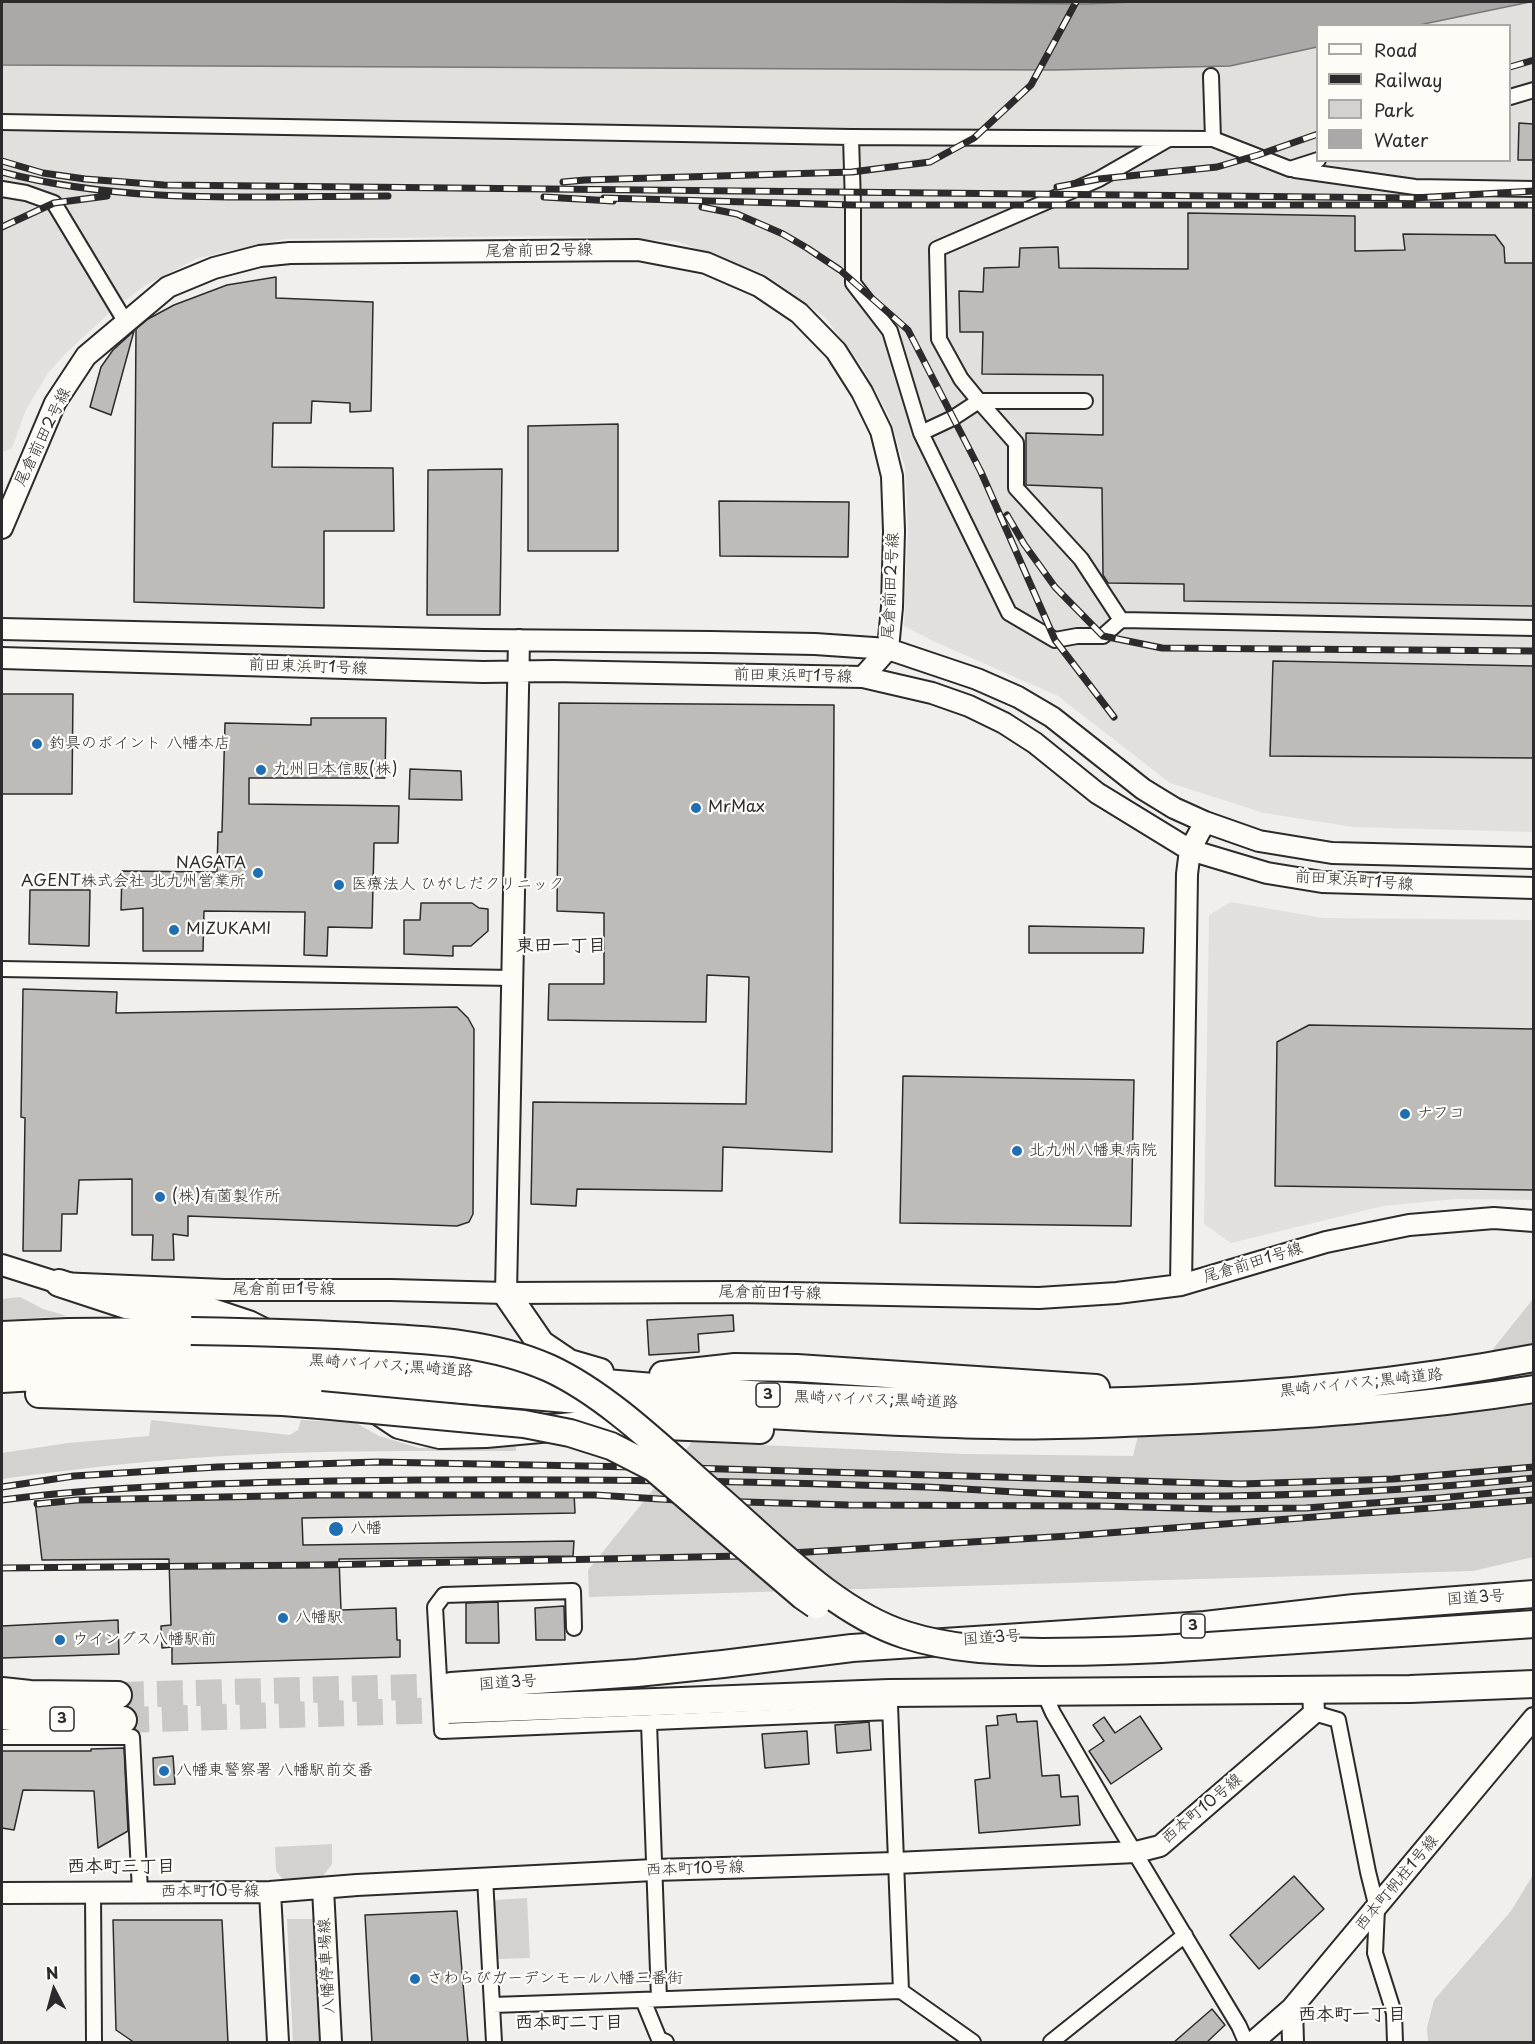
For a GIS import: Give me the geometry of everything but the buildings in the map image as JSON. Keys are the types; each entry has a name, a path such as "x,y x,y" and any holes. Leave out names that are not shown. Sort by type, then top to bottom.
{"highway":[{"path":"59,1283 126,1305 208,1311 249,1324 274,1338"},
{"path":"506,1293 541,1344 569,1363 603,1373 644,1376 688,1374 735,1367 798,1368 1127,1390 1274,1393"},
{"path":"2,1335 191,1331 287,1333 449,1342 493,1349 523,1358 552,1369 618,1411 832,1597 874,1622 903,1635 946,1646 1002,1651 1140,1650 1533,1624"},
{"name":"黒崎バイパス;黒崎道路","path":"2,1359 170,1355 290,1359 436,1368 730,1393 930,1402 1059,1403 1166,1400 1274,1393 1402,1380 1533,1358"},
{"name":"黒崎バイパス;黒崎道路","path":"2,1379 173,1376 294,1379 787,1416 997,1425 1295,1415 1385,1409 1466,1400 1533,1389"},
{"path":"2,1394 157,1397 320,1405 524,1424 570,1433 611,1446 654,1468 803,1596 854,1630 904,1652 948,1663 1072,1667 1152,1665 1533,1640"},
{"path":"356,1397 399,1425 440,1435 486,1434 584,1425 872,1433 997,1425"},
{"name":"国道3号","path":"1533,1594 1354,1608 1194,1626 852,1648 449,1698 890,1703 1044,1693 1314,1701 1410,1689 1533,1684"},
{"name":"3","path":"2,1691 30,1694 118,1695"},
{"name":"3","path":"2,1716 31,1719 123,1719"}],"street":[{"path":"1211,76 1213,139"},
{"path":"1511,96 1533,90"},
{"path":"2,122 850,137 1213,139 1290,169 1415,187 1533,189"},
{"path":"850,137 854,205 853,283 890,331 921,433 1009,613 1055,640 1077,636 1103,636 1121,620 1533,628"},
{"path":"1121,620 1081,559 1016,488 1016,443 961,379 939,339 937,249 1099,179 1169,139"},
{"path":"1290,169 1316,160"},
{"path":"2,189 26,193 54,203 125,321"},
{"name":"尾倉前田2号線","path":"2,528 55,403 86,356 168,287 204,271 260,256 290,253 638,250 706,263 759,286 799,313 836,351 862,392 881,430 892,476 894,531 888,650 863,676"},
{"path":"921,433 953,418 979,401 1085,401"},
{"name":"前田東浜町1号線","path":"2,629 100,633 815,645 888,650 977,680 1017,697 1052,717 1143,789 1174,808 1205,822 1259,841 1332,854 1533,858"},
{"path":"506,1293 519,640"},
{"name":"前田東浜町1号線","path":"2,658 460,672 863,676 932,693 969,706 1004,723 1035,743 1097,793 1190,850 1267,873 1322,882 1533,888"},
{"path":"1181,1285 1187,874 1190,850 1205,822"},
{"path":"2,969 512,978"},
{"name":"尾倉前田1号線","path":"2,1265 59,1283 224,1290 506,1293 737,1292 1039,1298 1117,1293 1181,1285 1326,1242 1409,1224 1494,1218 1533,1221"},
{"path":"574,1628 573,1591 444,1595 435,1606 442,1731 649,1723 890,1703 901,1990"},
{"path":"1044,1693 1065,1733 1239,2026 1246,2043"},
{"path":"1314,1701 1338,1720 1377,1908 1375,1953 1394,2013 1395,2043"},
{"name":"西本町10号線","path":"2,1893 270,1892 357,1885 654,1870 895,1863 1136,1852 1160,1846 1314,1701"},
{"name":"西本町帆柱1号線","path":"1253,2043 1293,2008 1533,1718"},
{"path":"649,1723 659,1999"},
{"path":"2,1737 132,1737 140,1891"},
{"path":"485,1878 494,2043"},
{"name":"八幡停車場線","path":"323,1889 331,2043"},
{"path":"93,1892 94,2043"},
{"path":"270,1892 278,2043"},
{"path":"1051,2043 1185,1935"},
{"path":"493,2005 901,1990 973,2043"},
{"path":"643,2000 659,2039 666,2043"},
{"path":"1293,2008 1293,2043"}],"shaded area":[{"path":"2,2 1224,2 1230,66 1316,47 1316,162 1511,162 1511,24 1424,24 1533,2 1533,832 1353,827 1264,813 1170,783 1058,696 904,626 908,527 905,467 890,418 863,368 825,317 766,275 676,241 561,236 285,239 198,258 146,285 117,306 66,353 48,373 26,410 12,448 3,452 2,456"},
{"path":"1231,902 1323,918 1533,920 1533,1200 1455,1199 1383,1206 1231,1243 1204,1224 1209,915"}],"green space":[{"path":"20,1297 43,1309 67,1316 2,1320 2,1299"},
{"path":"1533,1299 1533,1557 1473,1571 589,1597 588,1570 692,1442 964,1454 1133,1456 1139,1432 1438,1418"},
{"path":"151,1420 290,1435 298,1430 301,1420 356,1423 379,1436 419,1448 516,1441 516,1451 260,1454 113,1465 2,1479 2,1453 68,1443 149,1436"},
{"path":"332,1844 332,1864 320,1880 285,1882 276,1871 275,1847"},
{"path":"1533,1875 1533,2042 1428,2042 1427,2028 1434,2000 1511,1911"},
{"path":"527,1898 530,1958 497,1959 495,1900"},
{"path":"287,1919 314,1919 319,2042 293,2042"}],"water":[{"path":"2,2 1086,4 1530,2 1424,24 1316,24 1316,47 1230,66 1053,70 2,65"}],"tunnel":[{"path":"118,1695 451,1686"},
{"path":"123,1720 448,1710"}],"railway":[{"path":"563,182 852,172 930,162 974,138 1031,85 1076,2"},
{"path":"1511,67 1534,60"},
{"path":"1057,187 1099,179 1217,167 1316,135"},
{"path":"2,161 43,173 85,179 164,185 1414,198 1534,191"},
{"path":"2,172 49,183 145,194 242,197 388,196"},
{"path":"2,227 54,203 107,196"},
{"path":"544,197 613,201"},
{"path":"604,198 853,205 1534,205"},
{"path":"702,207 737,214 783,234 807,248 840,270 908,330 981,472 1055,640 1114,717"},
{"path":"1007,515 1024,544 1055,587 1103,636 1162,648 1534,651"},
{"path":"2,1487 74,1476 217,1467 377,1462 688,1468 1241,1484 1393,1479 1534,1467"},
{"path":"2,1500 125,1488 332,1481 703,1481 926,1487 1123,1496 1240,1496 1358,1492 1534,1478"},
{"path":"37,1504 77,1500 319,1495 595,1495 848,1505 1217,1509 1306,1508 1534,1489"},
{"path":"2,1568 319,1565 742,1556 1069,1536 1534,1500"}],"place":[{"name":"釣具のポイント 八幡本店","path":"37,744"},
{"name":"九州日本信販(株)","path":"261,770"},
{"name":"MrMax","path":"696,808"},
{"name":"NAGATA AGENT株式会社 北九州営業所","path":"258,873"},
{"name":"医療法人 ひがしだクリニック","path":"339,885"},
{"name":"MIZUKAMI","path":"174,930"},
{"name":"ナフコ","path":"1405,1114"},
{"name":"北九州八幡東病院","path":"1017,1151"},
{"name":"(株)有薗製作所","path":"160,1197"},
{"name":"八幡","path":"336,1529"},
{"name":"八幡駅","path":"283,1618"},
{"name":"ウイングス八幡駅前","path":"60,1640"},
{"name":"八幡東警察署 八幡駅前交番","path":"164,1771"},
{"name":"さわらびガーデンモール八幡三番街","path":"415,1979"}],"district":[{"name":"東田一丁目","path":"561,946"},
{"name":"西本町三丁目","path":"121,1867"},
{"name":"西本町一丁目","path":"1352,2015"},
{"name":"西本町二丁目","path":"569,2023"}]}
